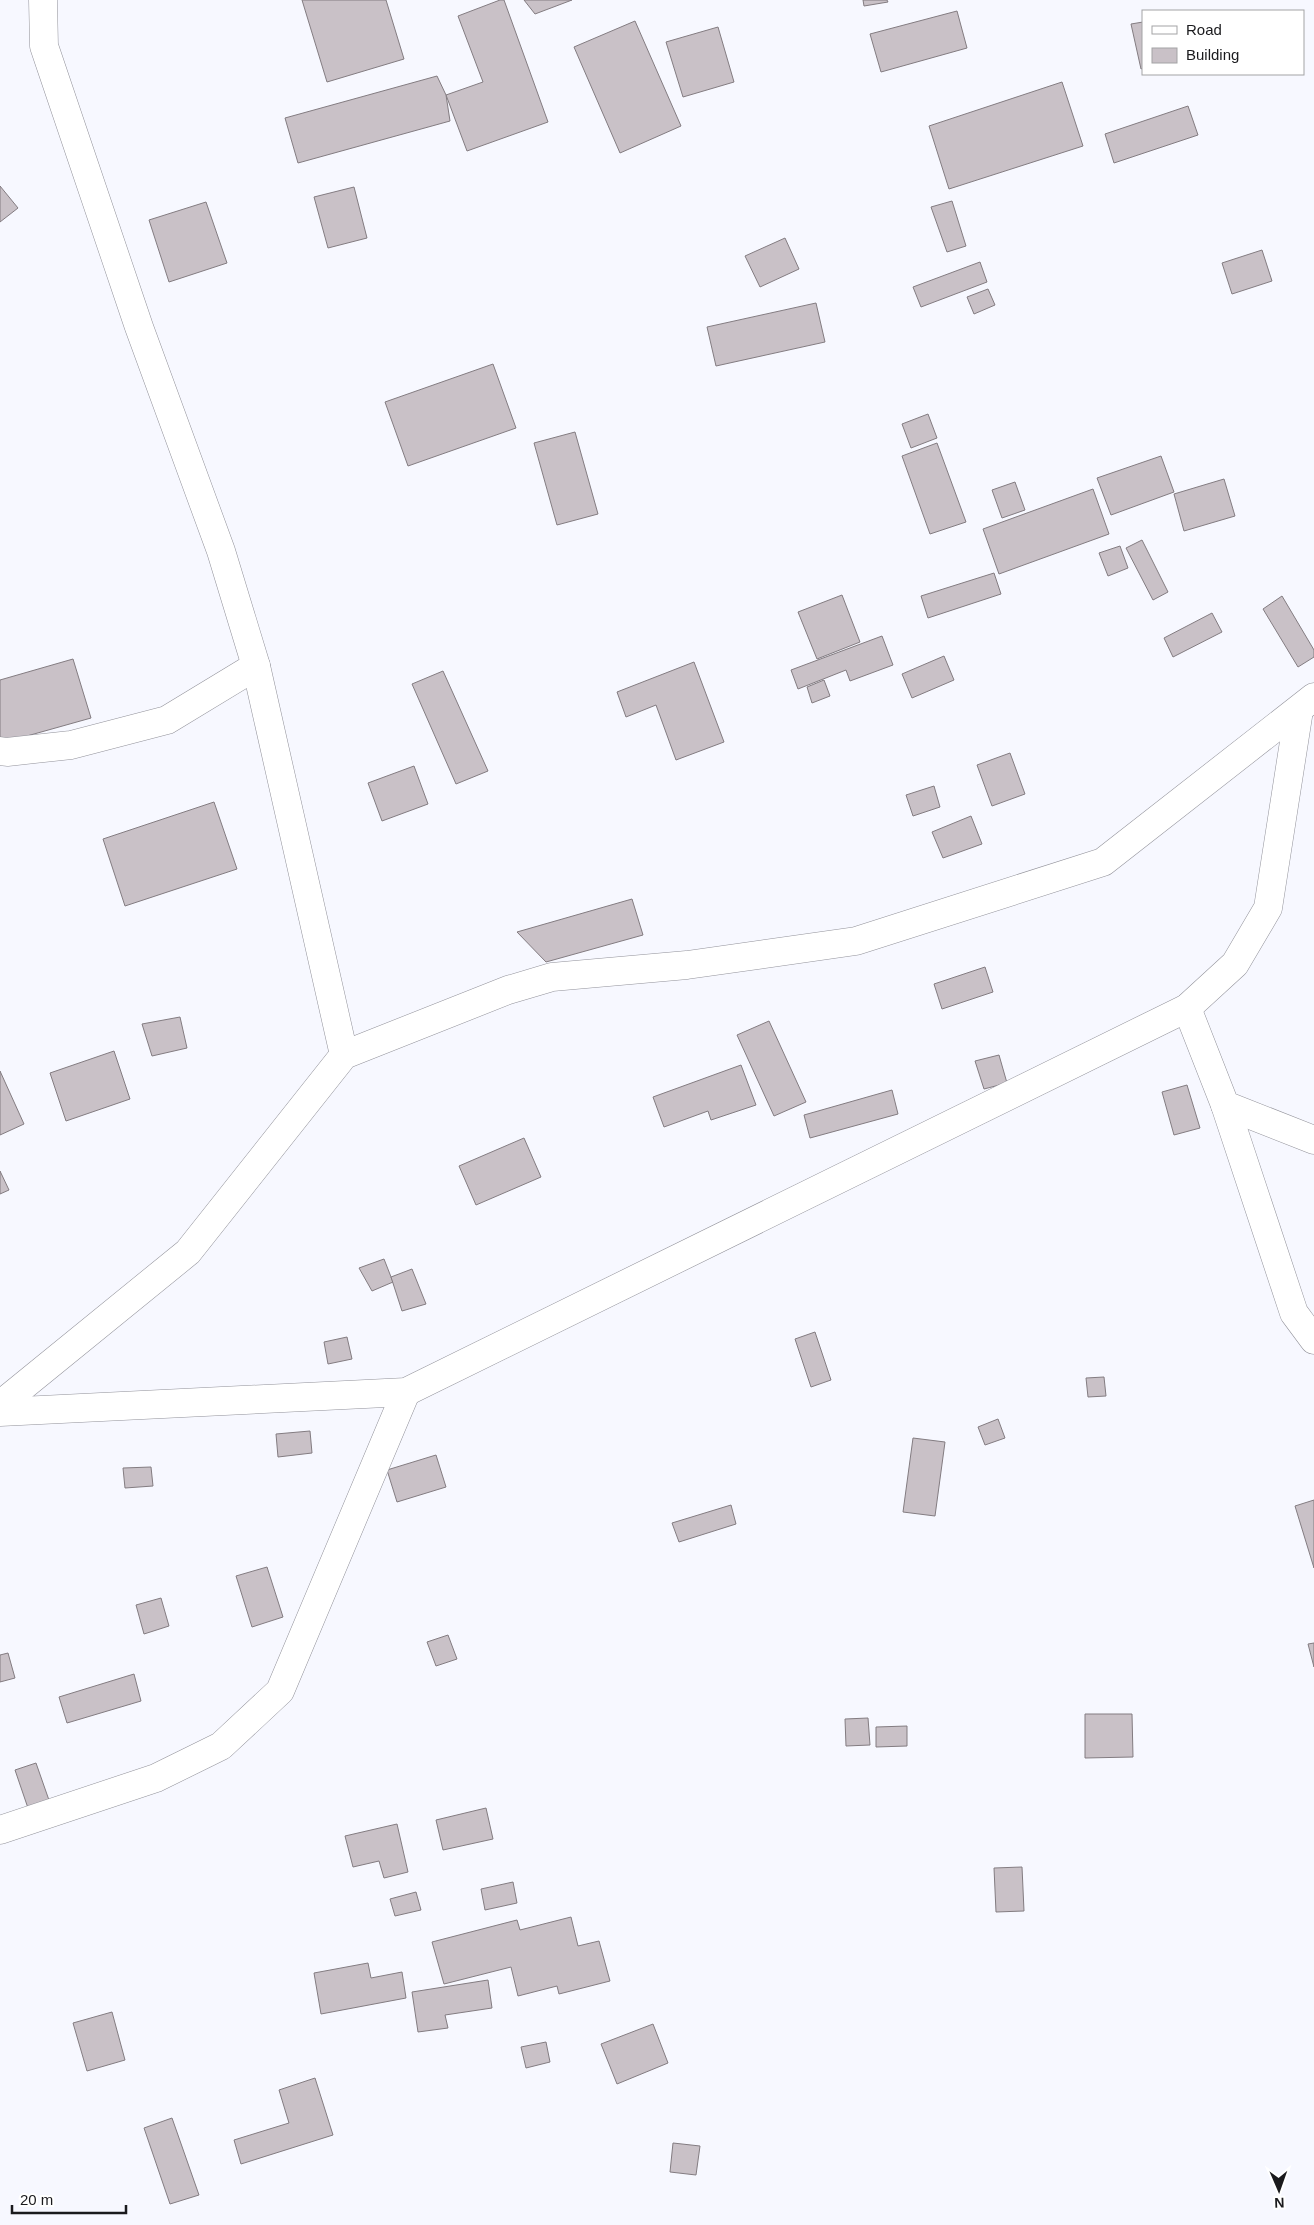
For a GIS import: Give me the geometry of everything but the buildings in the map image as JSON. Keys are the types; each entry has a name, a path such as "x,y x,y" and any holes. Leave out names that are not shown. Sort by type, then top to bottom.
{"street":[{"path":"43,0 44,46 139,327 221,551 256,666 344,1055"},
{"path":"0,751 7,752 71,745 167,720 256,666"},
{"path":"0,1405 188,1252 344,1055 508,990 552,977 687,965 856,941 1103,862 1307,704"},
{"path":"0,1412 406,1392 1187,1008 1235,964 1268,908 1307,704"},
{"path":"1187,1008 1225,1105 1294,1313 1314,1340"},
{"path":"1225,1105 1314,1140"},
{"path":"0,1830 164,1774 221,1746 280,1691 406,1392"}]}
